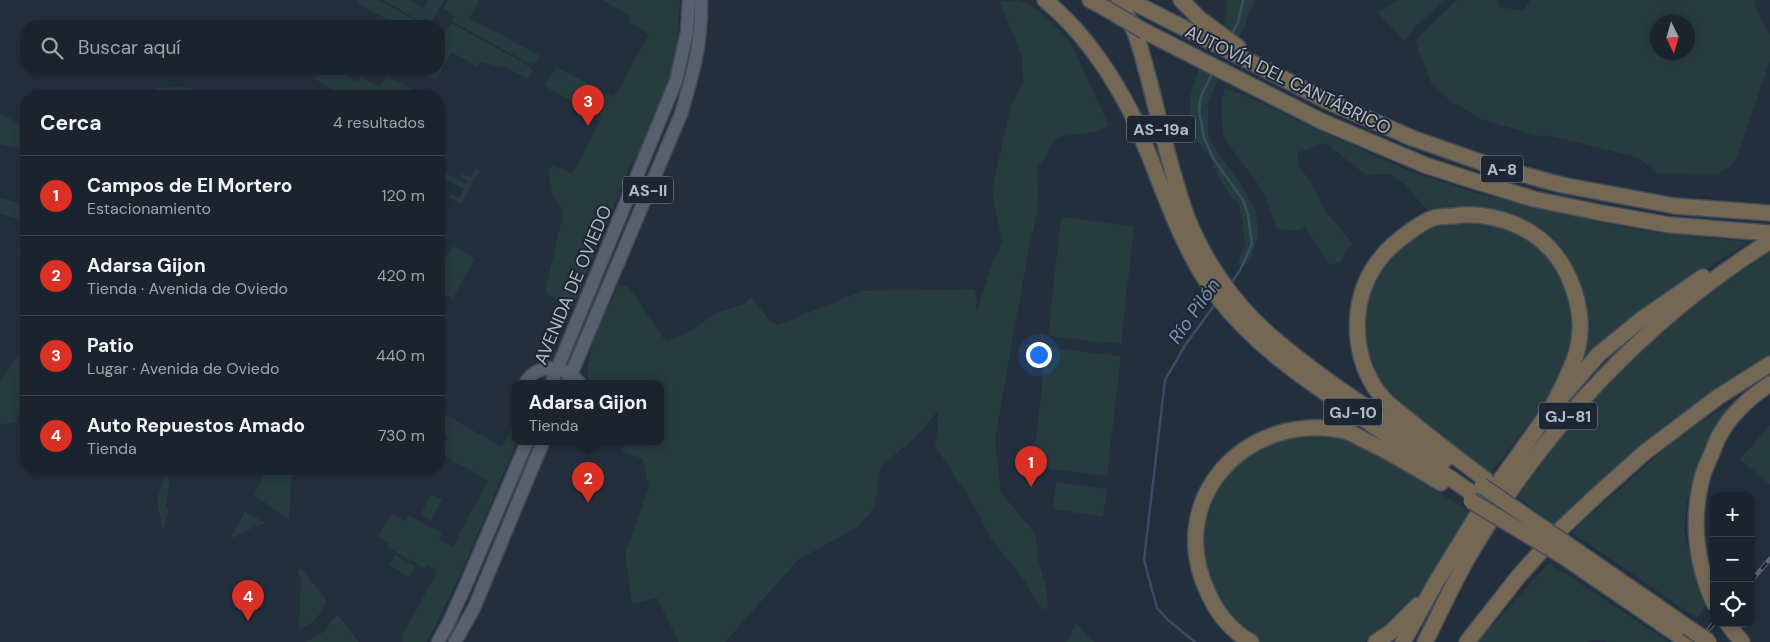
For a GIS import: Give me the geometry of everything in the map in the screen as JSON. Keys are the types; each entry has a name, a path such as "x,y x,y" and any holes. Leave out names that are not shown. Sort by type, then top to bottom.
{"highway":[{"name":"AS-19a","path":"1044,0 1062,14 1100,62 1135,120 1177,226 1202,262"},
{"name":"AUTOVÍA DEL CANTÁBRICO","path":"1090,0 1144,31 1321,121 1425,165 1534,199 1670,225 1766,236"},
{"name":"AS-19a","path":"1119,0 1138,40 1175,181 1202,262"},
{"path":"1181,0 1196,26"},
{"name":"AUTOVÍA DEL CANTÁBRICO","path":"1133,2 1196,26 1253,61 1326,101 1412,138 1492,166 1562,185 1675,206 1770,213"},
{"path":"1551,409 1578,349 1580,314 1571,279 1553,253 1533,234 1498,218 1469,214 1432,218 1406,234 1383,255 1367,279 1359,304 1357,330 1360,351 1368,376 1383,398 1479,491 1685,635 1709,642"},
{"name":"GJ-81","path":"1425,642 1474,547 1515,484 1564,421 1618,362 1663,320 1744,257 1766,236"},
{"path":"1403,642 1435,584 1489,496 1551,409 1599,354 1642,319 1704,276 1744,257"},
{"name":"GJ-10","path":"1202,262 1242,316 1479,491"},
{"path":"1467,642 1518,577 1562,528 1597,495 1644,453 1718,397 1770,364"},
{"path":"1710,593 1700,565 1696,541 1697,504 1702,477 1719,436 1753,396 1770,384"},
{"path":"1251,642 1231,628 1215,607 1198,567 1195,540 1198,517 1208,490 1222,469 1240,452 1267,437 1296,429 1321,428 1347,432 1479,491 1548,532 1568,553"},
{"path":"1376,642 1391,632 1418,605 1435,584"},
{"path":"1730,627 1742,642"}],"main road":[{"name":"AVENIDA DE OVIEDO","path":"553,380 676,81 687,32 689,0"},
{"name":"AVENIDA DE OVIEDO","path":"569,379 681,114 700,44 701,0"},
{"path":"527,380 553,363 564,352"},
{"path":"544,368 557,368 569,379"},
{"path":"438,642 464,589 526,445"},
{"path":"456,642 474,608 542,445"}],"green space":[{"path":"359,0 378,0 415,20 388,20 357,3"},
{"path":"383,0 410,0 424,8 428,0 444,0 432,20 418,20"},
{"path":"448,0 479,0 470,18 540,56 536,63 533,62 532,65 452,21 455,15 443,8"},
{"path":"603,0 680,0 676,57 670,81 638,162 632,161 573,306 551,297 545,290 564,212 553,197 548,171 552,165 572,174 602,117 544,86 556,67 614,97 649,34 629,22 630,16"},
{"path":"1020,0 1041,12 1071,42 1109,126 1097,131 1058,137 1037,169 1038,209 1029,248 995,439 1001,493 1035,533 1039,563 1047,592 1048,605 1046,610 1039,607 1025,581 991,539 975,507 935,446 938,411 915,438 881,466 874,508 858,527 798,560 725,642 679,642 657,598 632,604 625,554 649,487 643,459 621,451 624,445 664,445 664,380 588,380 587,373 596,335 618,286 628,286 666,342 697,327 716,313 745,304 752,297 768,319 778,325 863,291 974,289 977,312 993,260 1002,243 992,191 1011,104 1023,82 1022,56 1000,2"},
{"path":"1228,0 1255,0 1239,40 1223,29"},
{"path":"1399,0 1445,0 1416,26 1404,41 1378,13"},
{"path":"1457,0 1497,0 1499,7 1523,11 1530,0 1754,0 1757,11 1770,35 1770,61 1736,160 1727,169 1717,174 1658,173 1637,157 1546,135 1544,137 1483,120 1452,102 1432,85 1415,41"},
{"path":"451,23 530,67 529,69 533,71 528,79 507,68 480,62 478,67 452,52 445,64 445,33"},
{"path":"1199,68 1218,78 1208,104 1208,132 1212,143 1239,181 1256,211 1258,236 1250,261 1244,266 1238,263 1245,243 1238,203 1231,197 1210,157 1196,140 1191,126 1190,96"},
{"path":"316,75 345,75 358,82 361,77 380,87 387,76 414,90 334,90 314,79"},
{"path":"426,75 439,75 436,80"},
{"path":"159,88 191,88 190,90 153,90"},
{"path":"1225,88 1258,101 1409,171 1473,192 1605,223 1656,232 1749,242 1661,297 1583,359 1590,325 1585,297 1565,251 1553,237 1539,227 1508,216 1430,213 1404,184 1390,174 1366,175 1325,143 1297,153 1299,166 1312,184 1327,213 1353,244 1341,262 1329,265 1305,227 1294,231 1276,228 1266,199 1258,184 1223,137 1221,103"},
{"path":"0,114 20,124 20,149 0,144"},
{"path":"476,168 480,170 461,204 449,197 450,194 459,198 464,189 445,178 445,172 466,184 468,181 460,177 462,174 471,177"},
{"path":"0,198 20,203 20,220 0,214"},
{"path":"1061,217 1134,226 1121,344 1048,336"},
{"path":"1478,220 1502,225 1528,237 1549,255 1565,281 1575,311 1573,349 1556,389 1488,476 1397,403 1378,382 1365,349 1363,320 1368,289 1381,263 1402,242 1428,227 1451,221"},
{"path":"452,246 475,258 453,298 445,294 445,259"},
{"path":"1770,251 1770,358 1556,527 1514,494 1572,423 1635,357 1717,288"},
{"path":"1046,347 1121,356 1107,476 1033,467"},
{"path":"20,353 20,408 16,422 0,425 0,381"},
{"path":"1733,404 1715,427 1687,501 1684,531 1694,570 1707,603 1697,618 1571,532 1686,430"},
{"path":"445,415 502,447 512,428 512,445 516,445 462,571 427,642 403,642 404,640 401,638 438,570 427,564 425,568 387,547 389,543 378,537 391,513 405,521 408,515 442,533 439,539 453,546 488,480 445,456 445,443 449,437 445,435"},
{"path":"1770,425 1770,485 1740,459"},
{"path":"1307,433 1335,435 1365,444 1469,512 1437,567 1413,602 1398,618 1364,642 1260,642 1245,633 1226,612 1211,588 1204,542 1207,521 1214,498 1228,474 1251,454 1273,441"},
{"path":"264,475 292,475 289,519 254,495"},
{"path":"164,476 170,478 166,507 169,508 163,532 157,500"},
{"path":"1056,482 1107,489 1103,517 1053,509"},
{"path":"431,494 442,499 431,520 421,514"},
{"path":"245,512 266,523 230,539"},
{"path":"395,555 415,566 410,577 389,565"},
{"path":"1549,563 1669,642 1610,642 1598,640 1586,642 1477,642"},
{"path":"300,566 326,600 317,618 309,625 299,628 301,578 298,573"},
{"path":"337,616 359,642 306,642 325,631"},
{"path":"1076,623 1094,642 1067,642"}],"waterway":[{"name":"Río Pilón","path":"1231,36 1238,23 1243,0"},
{"name":"Río Pilón","path":"1213,72 1201,96 1199,110 1204,138 1213,158 1243,200 1248,215 1252,244 1240,270 1230,285"},
{"name":"Río Pilón","path":"1195,642 1168,620 1157,608 1144,560 1165,380 1186,344 1216,303"}],"railway":[{"path":"1755,576 1770,559"},
{"path":"1698,642 1711,627"}],"place":[{"name":"Patio","path":"588,126"},
{"name":"Campos de El Mortero","path":"1031,487"},
{"name":"Adarsa Gijon","path":"588,503"},
{"name":"Auto Repuestos Amado","path":"248,621"}]}
